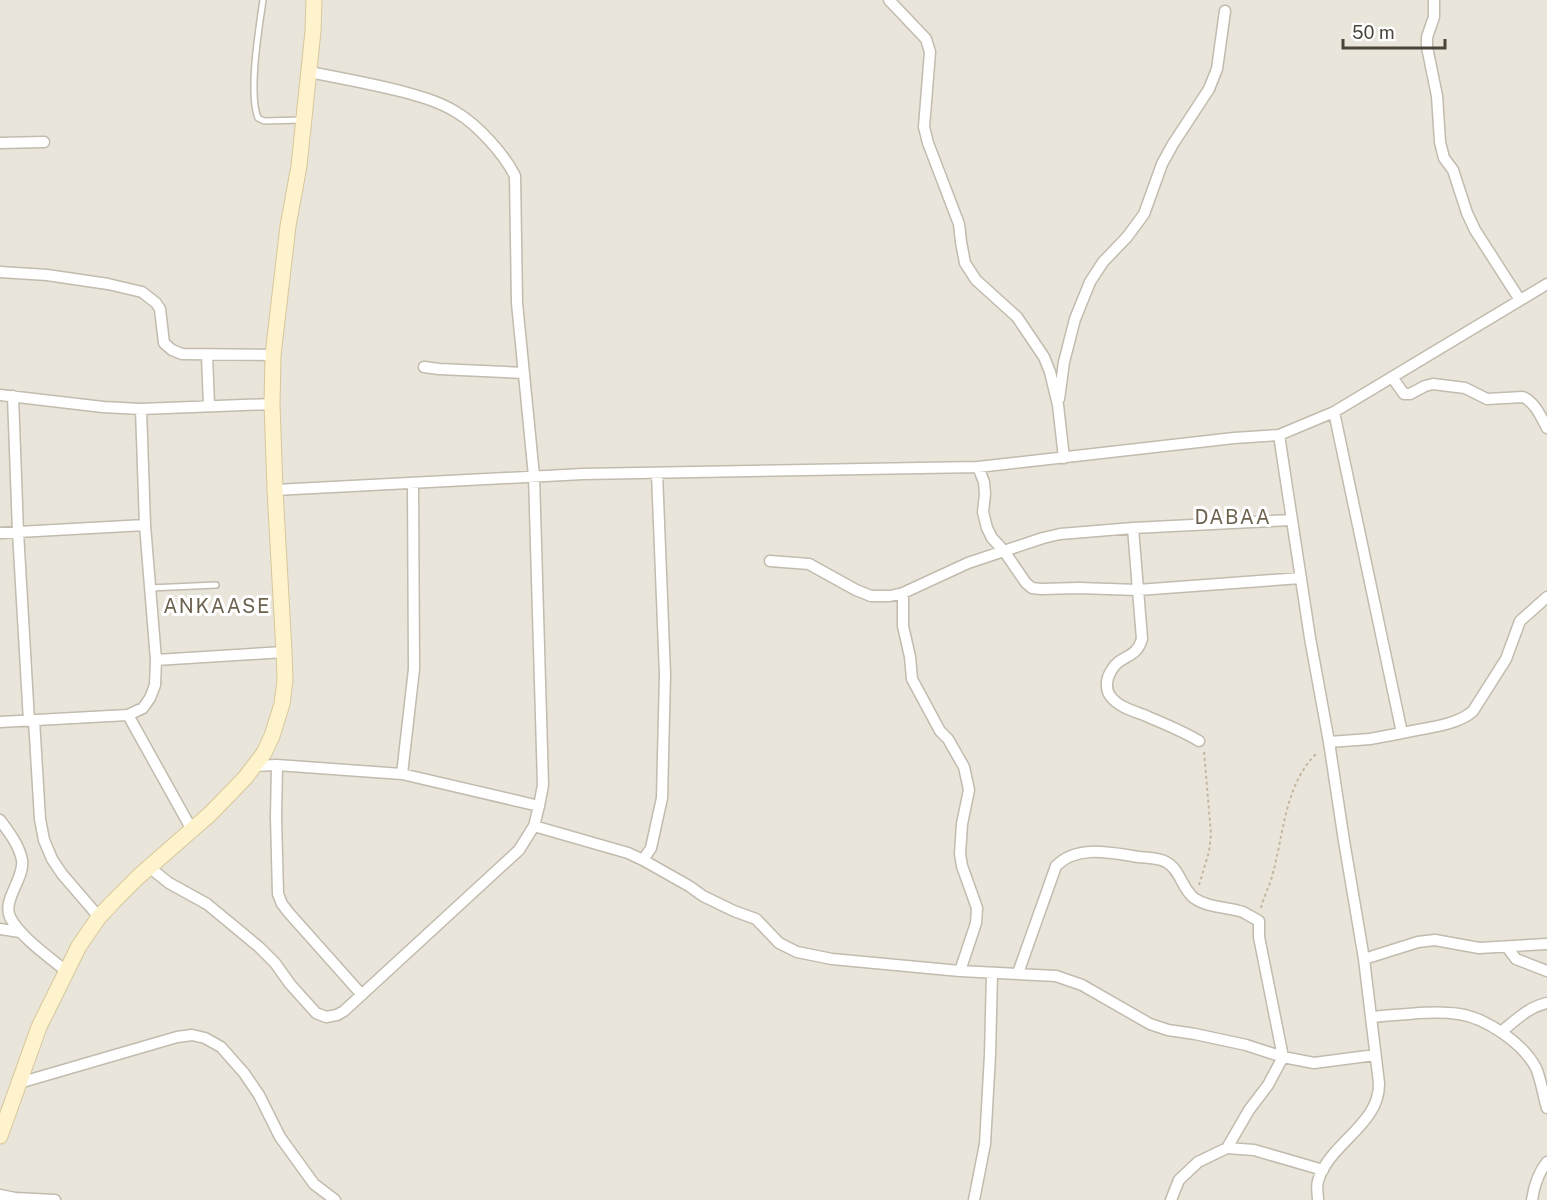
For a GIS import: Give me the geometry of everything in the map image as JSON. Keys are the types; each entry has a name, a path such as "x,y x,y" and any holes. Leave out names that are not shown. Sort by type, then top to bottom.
{"street":[{"path":"0,1136 39,1027 79,946 114,900 210,814 245,778 264,753 282,704 285,652 275,490 273,355 288,226 299,166 314,0"},
{"path":"888,0 926,39 930,52 924,127 959,224 965,263 976,280 1017,317 1044,357 1058,405 1064,458"},
{"path":"1434,0 1434,17 1427,37 1427,47 1437,96 1440,142 1444,158 1453,170 1475,230 1520,300"},
{"path":"1058,405 1064,362 1074,319 1090,282 1144,214 1162,164 1214,79 1225,11"},
{"path":"149,867 169,884 207,904 236,927 275,963 316,1013 326,1017 344,1011 519,850 534,826 539,806 543,785 534,476 517,303 515,176 508,163 482,133 458,112 434,100 372,84 309,72"},
{"path":"0,143 44,142"},
{"path":"0,272 47,274 142,292 160,309 164,343 172,350 182,354 273,355"},
{"path":"275,490 534,476 978,467 1279,435 1334,412 1547,284"},
{"path":"207,355 209,406"},
{"path":"424,367 524,374"},
{"path":"1392,377 1404,394 1410,394 1433,384 1465,388 1487,399 1523,397 1533,405 1547,428"},
{"path":"0,395 141,409 272,404"},
{"path":"13,396 18,532 40,819 44,840 52,859 99,917"},
{"path":"0,722 128,716 143,708 150,698 156,660 145,525 141,409"},
{"path":"1334,412 1402,733"},
{"path":"1279,435 1310,638 1364,959 1379,1083 1379,1094 1371,1112 1330,1157 1323,1170 1317,1183 1318,1200"},
{"path":"978,467 984,482 983,512 987,528 992,538 1032,588 1138,590 1301,578"},
{"path":"643,860 651,848 662,798 665,674 657,473"},
{"path":"402,774 414,669 413,483"},
{"path":"770,561 809,564 871,596 890,596 903,593 968,563 1060,534 1292,520"},
{"path":"0,533 145,525"},
{"path":"1133,528 1142,639 1140,647 1133,654 1118,662 1110,671 1107,685 1110,697 1123,706 1187,733 1199,741"},
{"path":"903,593 903,626 912,679 940,731 948,739 964,767 969,790 962,824 960,854 977,908 976,923 960,971"},
{"path":"1329,742 1370,739 1466,717 1473,711 1506,659 1520,621 1547,597"},
{"path":"156,660 285,652"},
{"path":"128,716 192,830"},
{"path":"255,766 277,765 402,774 539,806"},
{"path":"277,765 278,894 289,913 362,994"},
{"path":"0,820 18,846 23,862 9,902 9,915 20,932 66,971"},
{"path":"534,826 628,853 643,860 690,886 703,896 756,920 779,943 797,952 832,959 960,971 1056,975 1082,985 1150,1024 1168,1030 1246,1045 1283,1057 1314,1063 1375,1055"},
{"path":"1018,973 1056,866 1062,859 1072,854 1089,851 1113,853 1166,862 1176,871 1194,898 1208,904 1242,912 1259,921 1259,937 1283,1057 1268,1085 1249,1110 1227,1148"},
{"path":"0,929 20,932"},
{"path":"1364,959 1418,942 1435,940 1479,948 1547,944"},
{"path":"1507,946 1516,960 1547,971"},
{"path":"975,1200 985,1144 992,973"},
{"path":"1502,1032 1524,1013 1547,1003"},
{"path":"1372,1017 1461,1014 1485,1023 1502,1032 1522,1048 1536,1069 1547,1108"},
{"path":"19,1083 177,1036 192,1035 205,1038 221,1047 244,1073 286,1144 314,1184 335,1200"},
{"path":"1171,1200 1179,1180 1197,1162 1227,1148 1254,1150 1323,1170"},
{"path":"1532,1200 1541,1170 1547,1162"},
{"path":"0,1195 55,1200"}],"lane":[{"path":"263,0 254,87 255,110 258,118 264,121 304,120"},
{"path":"150,588 216,585"}],"path":[{"path":"1194,898 1209,852 1211,834 1204,752 1199,741"},
{"path":"1259,921 1292,792 1306,765 1329,742"}],"shaded area":[{"path":"0,0 1547,0 1547,1200 0,1200"}],"district":[{"name":"DABAA","path":"1233,517"},
{"name":"ANKAASE","path":"217,606"}]}
